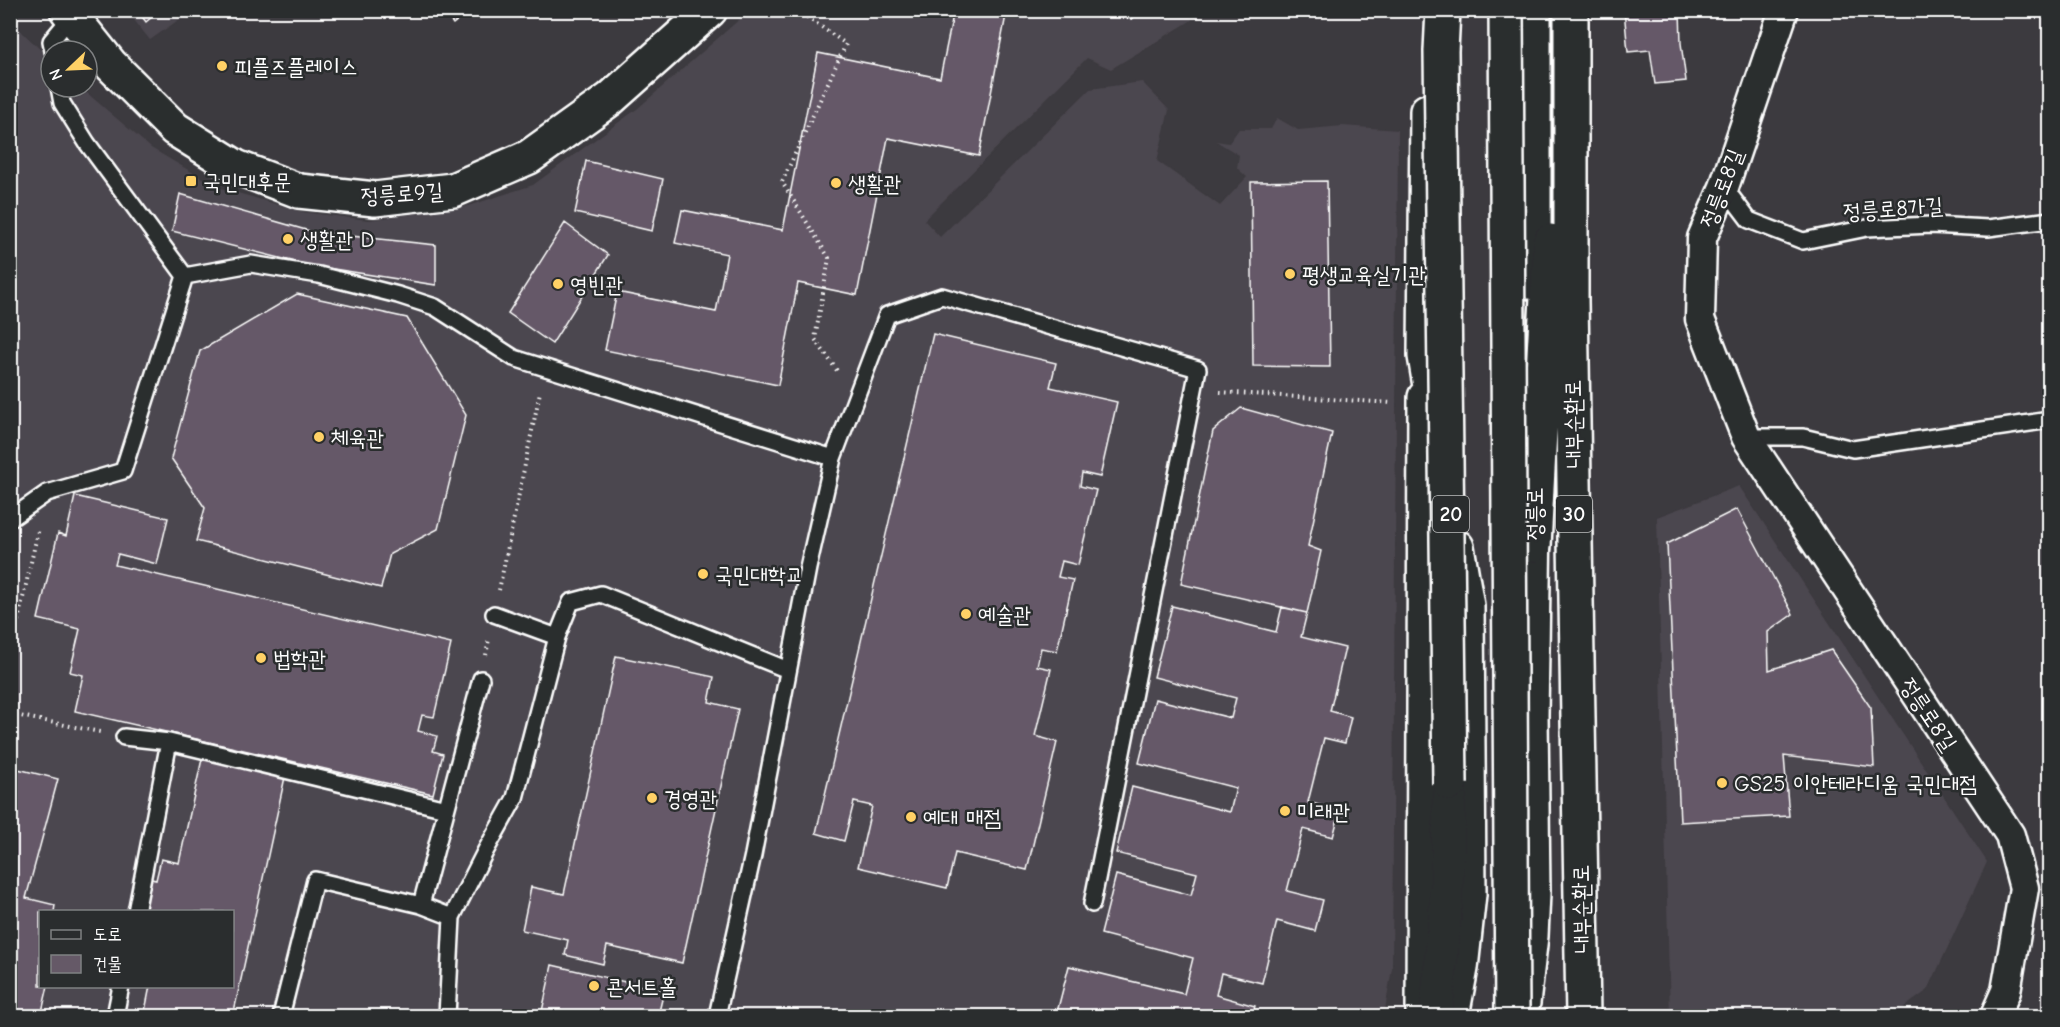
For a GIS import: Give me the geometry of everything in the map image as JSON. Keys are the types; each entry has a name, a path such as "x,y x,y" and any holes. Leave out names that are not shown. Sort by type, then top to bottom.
{"main road":[{"name":"정릉로9길","path":"69,14 111,65 175,129 236,167 299,191 375,199 453,189 529,157 610,99 710,10"},
{"name":"20","path":"1430,10 1425,175 1425,356 1467,606 1468,894 1461,968 1452,1017"},
{"path":"1436,1017 1446,903 1450,784 1441,51 1443,10"},
{"path":"1495,10 1495,44 1534,545"},
{"path":"1506,10 1512,1017"},
{"name":"정릉로","path":"1521,1017 1531,936 1533,893 1531,715 1534,545 1534,10"},
{"path":"1534,545 1561,10"},
{"name":"내부순환로","path":"1571,10 1571,301 1583,1017"},
{"path":"1425,175 1456,360 1467,606"},
{"path":"1423,1017 1425,356"}],"street":[{"name":"정릉로8길","path":"1784,10 1724,187 1702,238 1700,320 1746,437 2010,835 2024,888 2006,991 1995,1017"}],"lane":[{"path":"52,39 69,14"},
{"path":"61,99 87,143 185,276"},
{"name":"정릉로8가길","path":"1724,187 1749,220 1803,242 1867,228 1931,225 1988,228 2049,220"},
{"path":"185,276 251,264 319,275 435,307 514,358 833,458"},
{"path":"10,519 46,493 123,471 185,276"},
{"path":"717,1017 753,855 808,568 833,458 887,315 942,296 1198,369 1092,904"},
{"path":"1746,437 1803,437 1853,448 2049,420"},
{"path":"447,1017 452,917 515,798 557,637 571,602 601,594 788,670"},
{"path":"494,614 557,637"},
{"path":"420,905 481,679"},
{"path":"124,737 169,742 446,809"},
{"path":"136,910 169,742"},
{"path":"281,1017 315,880 420,905 452,917"},
{"path":"115,1017 121,988"}],"path":[{"path":"797,10 846,44 782,182 829,258 815,339 856,397"},
{"path":"481,679 545,368"},
{"path":"1194,390 1425,405"},
{"path":"10,656 46,493"},
{"path":"10,714 124,737"}],"shaded area":[{"path":"127,11 191,11 150,40"},
{"name":"국민대학교","path":"749,11 1186,11 1192,20 1111,69 1087,58 924,220 940,237 1090,89 1142,82 1169,110 1157,161 1220,206 1247,177 1237,168 1239,155 1216,141 1229,143 1239,129 1271,129 1277,118 1298,130 1343,126 1398,130 1392,968 1384,1016 11,1016 10,17 39,48 39,99 94,99 151,148 217,187 303,212 368,220 465,207 533,185 637,109"},
{"path":"1739,486 1987,862 1928,990 1892,1016 1670,1016 1657,517"}],"building":[{"path":"137,10 160,10 146,22"},
{"path":"443,10 471,10 453,24"},
{"name":"생활관","path":"954,10 1007,10 979,156 888,138 857,295 798,283 778,385 605,350 617,292 716,312 727,254 675,243 682,210 783,230 818,53 940,78"},
{"path":"1090,10 1134,10 1132,19"},
{"path":"1624,10 1680,10 1686,81 1655,84 1650,50 1628,52"},
{"path":"586,161 663,179 652,231 575,213"},
{"name":"평생교육실기관","path":"1327,181 1330,367 1253,366 1251,182"},
{"name":"생활관 D","path":"180,194 313,232 436,245 436,285 308,265 172,231"},
{"name":"영빈관","path":"565,223 608,255 552,344 508,313"},
{"name":"체육관","path":"297,294 407,318 466,415 438,529 390,554 381,588 196,541 205,508 171,458 200,351"},
{"name":"예술관","path":"933,334 1056,363 1050,387 1117,402 1100,477 1082,473 1080,486 1096,490 1078,565 1062,561 1058,577 1073,580 1057,651 1041,648 1037,666 1051,669 1035,736 1057,742 1027,870 955,853 947,888 858,867 872,806 854,802 844,841 816,833"},
{"path":"1241,408 1332,433 1308,546 1321,551 1307,613 1181,584 1213,431"},
{"name":"법학관","path":"75,496 168,518 157,564 118,554 115,565 451,644 434,717 422,715 418,731 437,736 433,751 443,754 433,794 75,711 83,675 70,672 80,629 38,619 58,533 66,536"},
{"path":"1737,509 1793,614 1768,632 1769,670 1831,650 1871,708 1874,767 1784,756 1789,816 1680,822 1667,544"},
{"name":"미래관","path":"1172,606 1276,632 1282,607 1307,613 1301,637 1345,648 1330,711 1351,717 1345,743 1324,738 1308,802 1340,811 1333,837 1303,829 1287,891 1323,900 1315,931 1277,921 1262,983 1221,973 1216,995 1255,1006 1252,1016 1056,1016 1069,966 1184,994 1193,958 1101,934 1116,875 1191,895 1197,873 1116,853 1132,787 1230,812 1236,788 1139,763 1155,699 1231,718 1236,698 1154,677"},
{"name":"경영관","path":"616,656 714,677 709,702 738,709 682,963 607,946 603,964 565,955 568,940 522,930 531,887 564,894"},
{"path":"202,759 285,777 233,1016 144,1016 150,988 234,988 234,910 139,910 146,878 156,880 161,859 179,863"},
{"path":"10,767 58,779 26,898 55,905 54,910 39,910 39,988 48,988 41,1016 10,1016"},
{"name":"콘서트홀","path":"552,965 664,991 658,1016 541,1016"}],"place":[{"name":"피플즈플레이스","path":"222,66"},
{"name":"국민대후문","path":"191,181"},
{"name":"생활관","path":"836,183"},
{"name":"생활관 D","path":"288,239"},
{"name":"평생교육실기관","path":"1290,274"},
{"name":"영빈관","path":"558,284"},
{"name":"체육관","path":"319,437"},
{"name":"국민대학교","path":"703,574"},
{"name":"예술관","path":"966,614"},
{"name":"법학관","path":"261,658"},
{"name":"GS25 이안테라디움 국민대점","path":"1722,783"},
{"name":"경영관","path":"652,798"},
{"name":"미래관","path":"1285,811"},
{"name":"예대 매점","path":"911,817"},
{"name":"콘서트홀","path":"594,986"}]}
